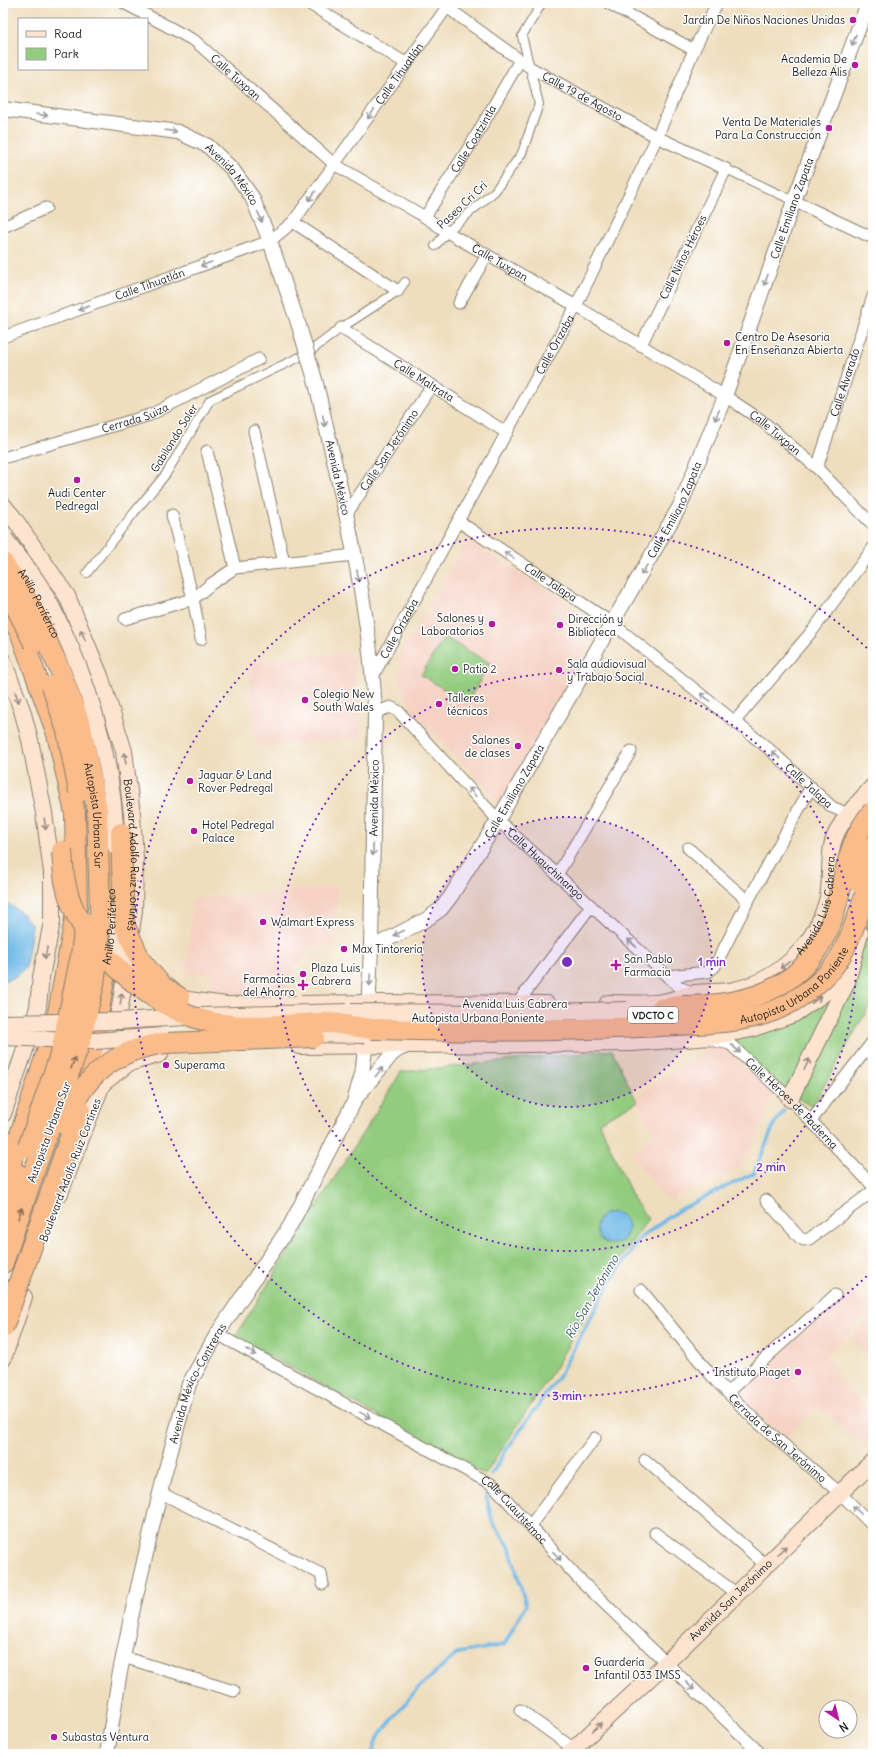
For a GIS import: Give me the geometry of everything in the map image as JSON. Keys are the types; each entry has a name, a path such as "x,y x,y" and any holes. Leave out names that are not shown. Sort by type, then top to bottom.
{"highway":[{"name":"Autopista Urbana Poniente","path":"4,540 47,587 83,665 107,731 117,788 121,833 124,924 141,961 162,986 188,1004 212,1010 342,1016 503,1019 656,1015 728,1011 765,1003 801,983 817,969 828,956 835,944 873,846"},
{"name":"Anillo Periférico","path":"3,1311 93,1048 111,935 112,908 107,810 91,727 70,664 27,578 4,540"},
{"name":"Autopista Urbana Sur","path":"3,563 31,606 60,670 81,727 96,810 100,910 98,954 94,984 79,1045 3,1263"},
{"name":"Autopista Urbana Sur","path":"3,587 17,609 47,672 67,731 83,812 86,910 80,955 61,1052 3,1218"},
{"path":"3,602 21,634 57,734 74,813 77,908 56,1024 3,1187"},
{"path":"3,627 11,660 38,711 54,769 60,810 62,851 66,885 73,908 81,925 92,942 135,982 175,1010 203,1020 242,1025 332,1023 369,1036"},
{"path":"672,1004 704,1006 746,1000 773,989 787,981 803,966 819,947 828,931 854,838 863,823 873,811"},
{"name":"Autopista Urbana Poniente","path":"369,1036 452,1030 578,1029 720,1022 763,1015 791,1002 811,989 836,962 845,947 873,871"},
{"path":"104,985 134,910"},
{"path":"36,1166 59,1136 76,1097 98,1071 131,1050 146,1045 166,1043 369,1036"},
{"path":"3,1328 93,1073 100,1059 115,1047 132,1039"}],"main road":[{"name":"Boulevard Adolfo Ruiz Cortines","path":"3,505 13,517 67,596 103,683 124,750 136,859 134,910 128,955 120,1007 102,1084 53,1212 3,1359"},
{"path":"4,540 39,585 69,645 88,694 100,733 109,782 116,844 118,943 124,961 133,972 164,997 185,1009 202,1016"},
{"path":"3,1114 38,1007 41,977 52,922 52,872 44,813 30,740 11,660"},
{"name":"Avenida Luis Cabrera","path":"3,1022 120,1021 202,1016 347,1012 502,1013 627,1010 672,1004 734,990 770,976 787,966 802,950 814,931 828,896 832,845 838,829 848,814 873,786"},
{"name":"Avenida Luis Cabrera","path":"128,955 158,988 166,993 188,1000 226,1005 369,1003 516,1005 672,1004 722,1007 747,1003 780,991 797,979 822,955 829,942 843,907 845,896 844,868 838,829"},
{"path":"102,1084 129,1063 168,1052 369,1036 413,1044 457,1045 632,1043 700,1038 752,1028 794,1014 826,992 839,976 873,902"},
{"path":"790,1099 847,982 860,933"},
{"path":"457,1045 447,1035 445,1027 446,1017 453,1010 465,1004"},
{"path":"3,1037 95,1041 184,1034 229,1033 564,1039 643,1037 709,1031 782,1019"},
{"path":"3,1093 9,1078 23,1054"},
{"name":"Avenida San Jerónimo","path":"571,1751 666,1663 841,1494 873,1461"}],"street":[{"name":"Calle Tuxpan","path":"124,3 195,41 334,164 576,306 725,396 761,420 817,468 873,525"},
{"path":"308,3 407,64"},
{"name":"Paseo Cri Crí","path":"435,246 448,232 494,191 522,153 539,104 522,36 542,3"},
{"path":"608,3 694,50"},
{"name":"Calle Orizaba","path":"374,676 576,306 657,137 694,50 717,3"},
{"name":"Calle Emiliano Zapata","path":"371,948 427,919 441,908 451,896 498,820 680,506 725,396 794,201 868,3"},
{"name":"Calle Tihuatlán","path":"3,337 270,241 293,222 449,5"},
{"name":"Calle 19 de Agosto","path":"449,5 531,68 657,137 726,170"},
{"name":"Calle Coatzintla","path":"425,217 473,141 520,60"},
{"name":"Avenida México","path":"3,109 178,132 208,146 232,169 252,196 270,241 299,326 316,383 354,555 368,628 374,676 375,713 369,1036"},
{"path":"726,170 873,238"},
{"name":"Calle Niños Héroes","path":"640,345 726,170"},
{"path":"3,227 46,208"},
{"path":"293,222 402,286 340,328"},
{"path":"459,303 487,255"},
{"name":"Calle Alvarado","path":"817,468 873,296"},
{"name":"Gabilondo Soler","path":"87,573 166,474 210,400 308,353 340,328"},
{"name":"Calle Maltrata","path":"340,328 507,433"},
{"name":"Cerrada Suiza","path":"3,458 150,415 259,359"},
{"name":"Calle San Jerónimo","path":"346,515 432,386"},
{"path":"254,431 284,563"},
{"path":"207,451 234,568"},
{"path":"172,515 193,599 200,639"},
{"name":"Calle Jalapa","path":"458,521 612,623 735,721 812,787 832,807 848,814"},
{"path":"735,721 813,630 873,548"},
{"path":"125,619 193,599 234,568 354,555"},
{"name":"Calle Huauchinango","path":"375,713 390,707 398,711 498,820 681,988 672,1004"},
{"path":"557,875 631,750"},
{"path":"668,976 708,972 715,966 748,901 812,787"},
{"path":"688,848 748,901"},
{"path":"516,1005 591,906"},
{"name":"Avenida México-Contreras","path":"107,1754 132,1613 189,1384 217,1334 290,1226 354,1102 362,1074 369,1036"},
{"name":"Calle Héroes de Padierna","path":"700,1038 730,1044 790,1099 873,1186"},
{"path":"811,1121 873,1041"},
{"path":"354,1102 392,1054 399,1049 413,1044"},
{"path":"766,1200 800,1238 804,1240 809,1239 873,1191"},
{"name":"Cerrada de San Jerónimo","path":"641,1290 716,1381 754,1419 841,1494 873,1526"},
{"path":"728,1392 835,1295"},
{"name":"Calle Cuauhtémoc","path":"217,1334 493,1485 575,1575 761,1754"},
{"path":"530,1526 596,1438"},
{"path":"645,1460 766,1565"},
{"path":"161,1493 320,1574 323,1584"},
{"path":"655,1533 737,1594"},
{"path":"123,1657 234,1691"},
{"path":"520,1710 571,1751"}],"shaded area":[{"path":"467,541 601,623 502,804 414,713 404,696 398,674 402,653"},
{"name":"Colegio New South Wales","path":"354,652 362,738 255,747 248,662"},
{"name":"Walmart Express","path":"337,887 335,945 313,948 293,970 288,997 211,1000 211,973 186,974 193,899"},
{"path":"718,1041 772,1094 760,1131 742,1167 667,1201 631,1154 655,1135 634,1097"},
{"name":"Instituto Piaget","path":"851,1290 871,1309 825,1357 838,1369 833,1375 873,1413 873,1450 872,1451 852,1436 817,1405 785,1439 737,1397 791,1337 819,1322"},
{"path":"873,1315 873,1360 850,1340"}],"green space":[{"name":"Patio 2","path":"444,637 490,663 467,703 421,675"},
{"path":"871,902 873,904 873,1000 812,1107 793,1095 731,1043 707,1039 820,990"},
{"path":"612,1050 637,1102 599,1122 634,1200 648,1219 606,1279 555,1368 485,1475 235,1337 401,1072"}],"water":[{"path":"3,901 21,912 32,926 26,968 13,978 3,981"},
{"path":"612,1212 623,1217 628,1228 623,1239 612,1244 601,1239 596,1228 601,1217"}],"waterway":[{"name":"Río San Jerónimo","path":"491,1475 505,1452 560,1374 611,1280 640,1238 679,1210 754,1173 774,1125 784,1110"},
{"name":"Río San Jerónimo","path":"372,1754 377,1738 417,1689 458,1653 504,1645 526,1605 509,1546 492,1521 486,1495"}],"place":[{"name":"Jardin De Niños Naciones Unidas","path":"853,20"},
{"name":"Academia De Belleza Alis","path":"855,65"},
{"name":"Venta De Materiales Para La Construccion","path":"829,128"},
{"name":"Centro De Asesoria En Enseñanza Abierta","path":"727,343"},
{"name":"Audi Center Pedregal","path":"77,480"},
{"name":"Salones y Laboratorios","path":"492,624"},
{"name":"Dirección y Biblioteca","path":"560,625"},
{"name":"Patio 2","path":"455,669"},
{"name":"Sala audiovisual y Trabajo Social","path":"559,670"},
{"name":"Colegio New South Wales","path":"305,700"},
{"name":"Talleres técnicos","path":"439,704"},
{"name":"Salones de clases","path":"518,746"},
{"name":"Jaguar & Land Rover Pedregal","path":"190,781"},
{"name":"Hotel Pedregal Palace","path":"194,831"},
{"name":"Walmart Express","path":"263,922"},
{"name":"Max Tintorería","path":"344,949"},
{"name":"San Pablo Farmacia","path":"616,965"},
{"name":"Plaza Luis Cabrera","path":"303,974"},
{"name":"Farmacias del Ahorro","path":"303,985"},
{"name":"Superama","path":"166,1065"},
{"name":"Instituto Piaget","path":"798,1372"},
{"name":"Guardería Infantil 033 IMSS","path":"586,1668"},
{"name":"Subastas Ventura","path":"54,1737"}]}
